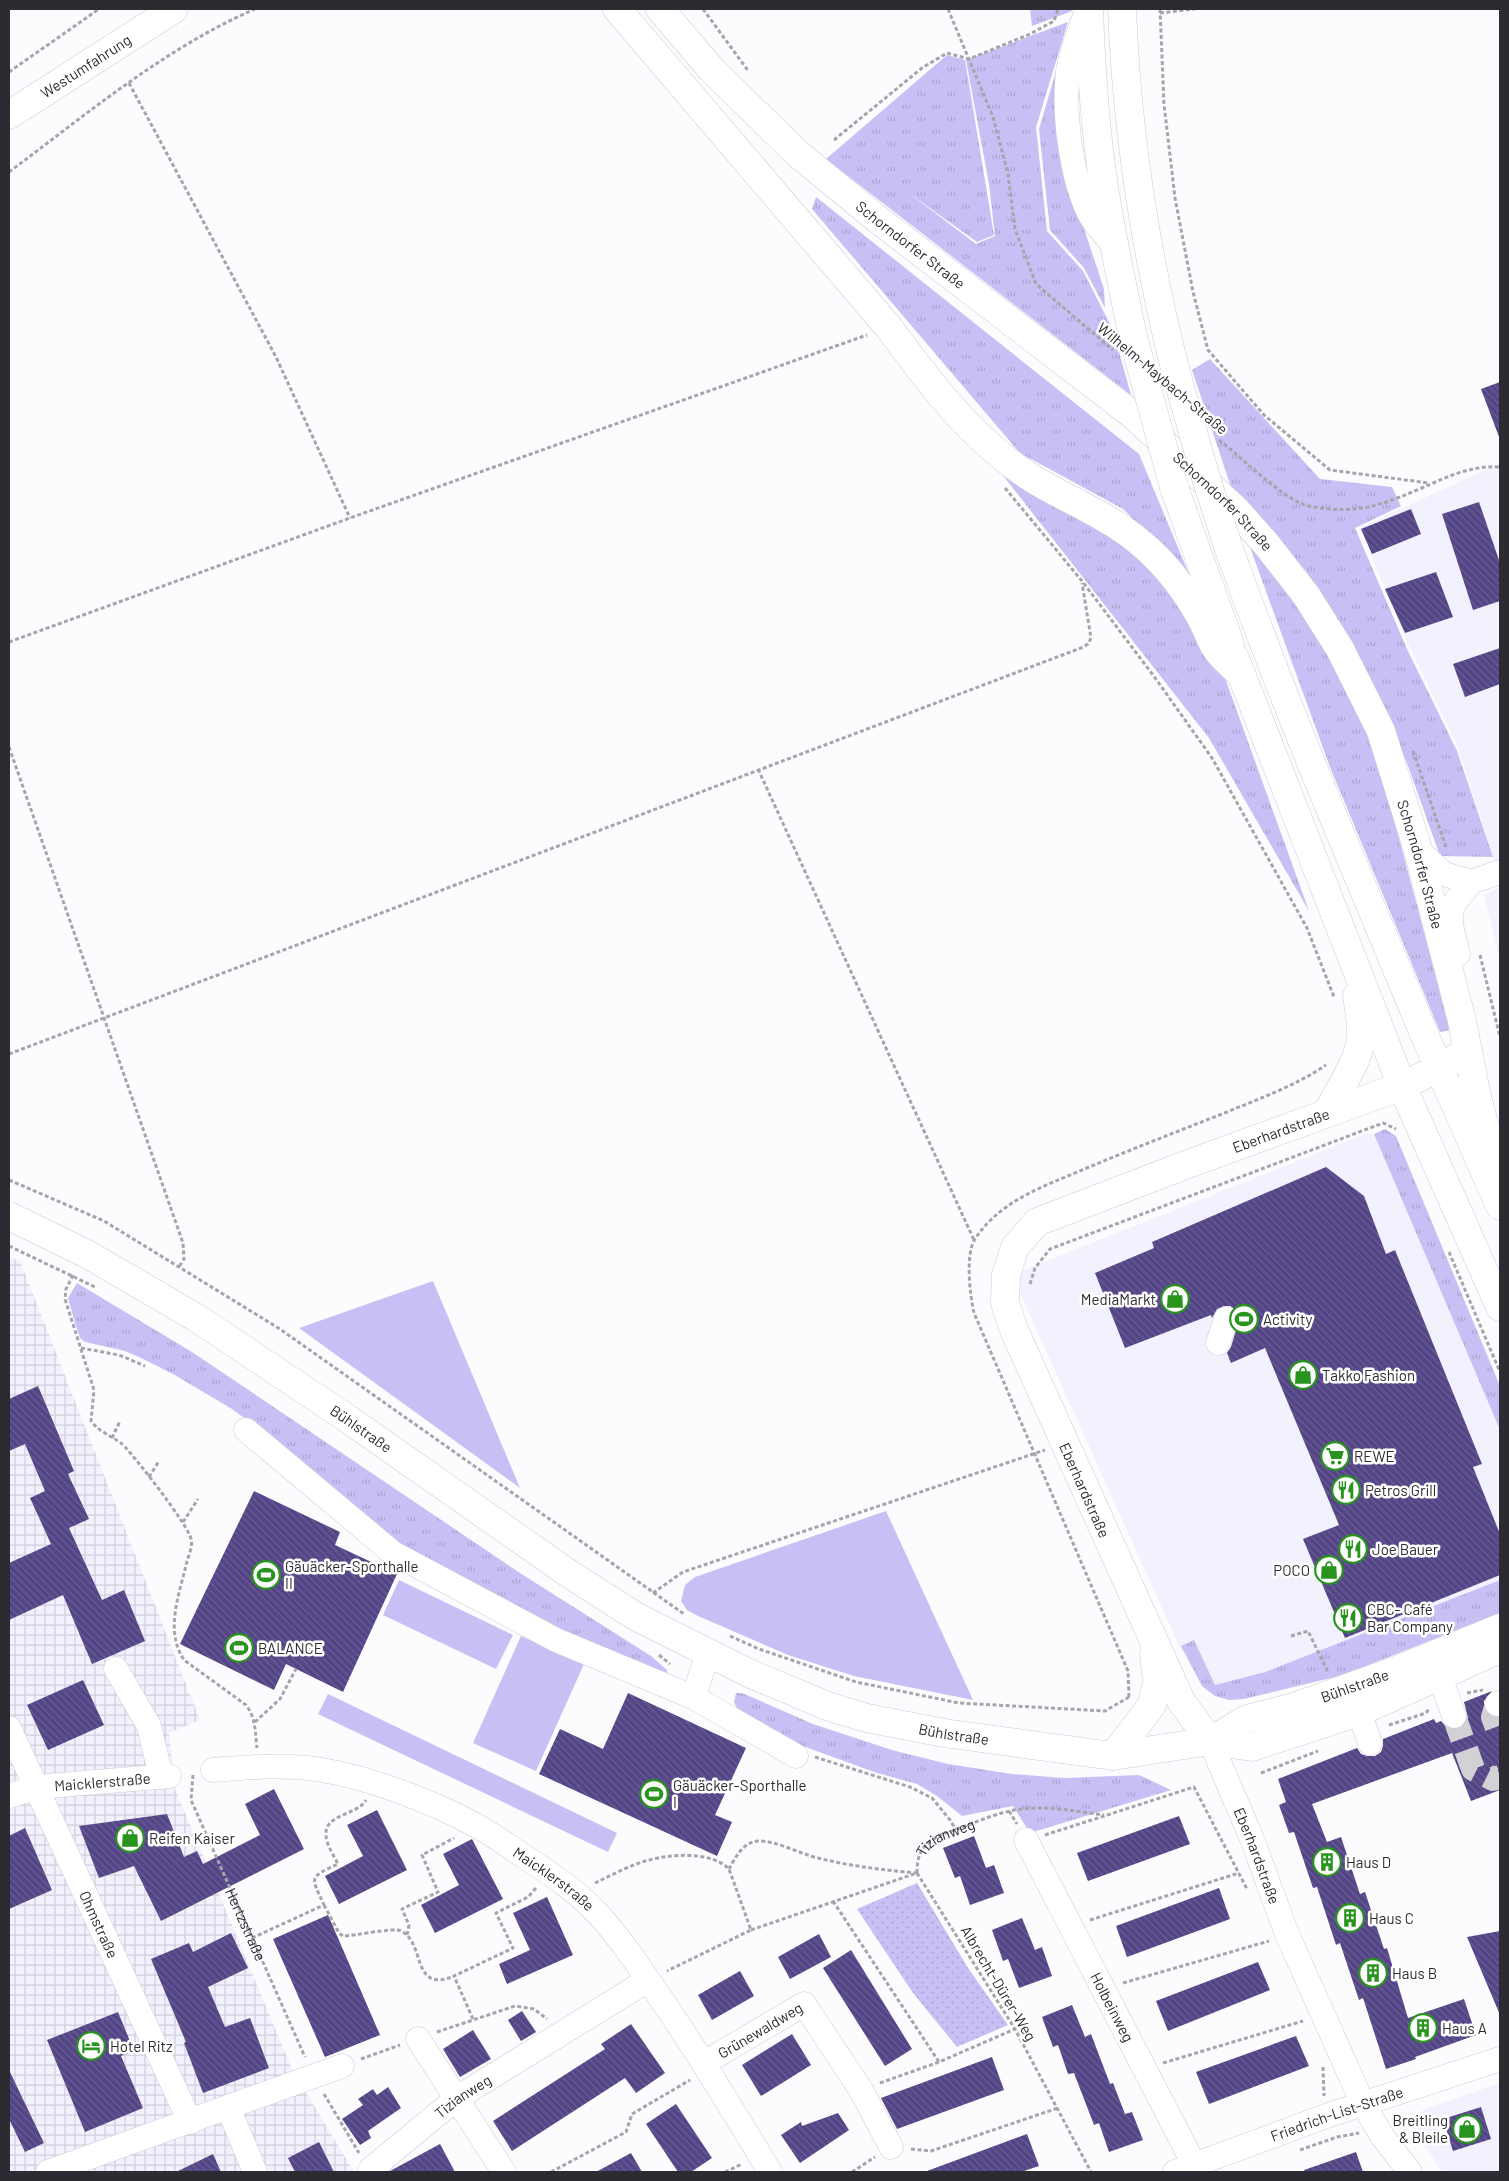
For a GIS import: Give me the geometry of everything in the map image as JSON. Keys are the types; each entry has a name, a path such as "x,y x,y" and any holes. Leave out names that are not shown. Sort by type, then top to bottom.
{"main road":[{"path":"617,9 884,322 916,366 958,415 982,440 1031,478 1132,535 1154,555 1188,596 1216,649 1241,675"},
{"name":"Schorndorfer Straße","path":"660,9 712,70 798,154 876,218 1133,415 1235,509 1288,570 1306,595 1340,649 1381,731 1418,850 1462,1020 1477,1097 1500,1185"},
{"path":"1088,9 1096,130 1126,348 1241,675 1352,960 1402,1086 1500,1307"},
{"path":"1122,9 1127,91 1138,190 1157,294 1178,380 1206,478 1253,616 1306,752 1425,1036 1500,1206"},
{"name":"Westumfahrung","path":"9,115 169,11"},
{"path":"1327,1113 1358,1052 1361,1023 1352,960"},
{"name":"Eberhardstraße","path":"1210,1741 1181,1701 1014,1330 1006,1302 1006,1274 1015,1247 1037,1222 1188,1164 1402,1086 1468,1051"},
{"name":"Bühlstraße","path":"9,1216 87,1254 194,1317 348,1419 568,1573 635,1616 717,1643 777,1685 830,1707 867,1718 944,1733 1113,1756 1210,1741 1252,1747 1359,1712 1500,1649"},
{"name":"Bühlstraße","path":"1210,1741 1247,1719 1294,1707 1392,1672 1500,1628"},
{"path":"1113,1756 1152,1705 1157,1682 1152,1638"}],"street":[{"path":"1418,850 1444,874 1471,882"},
{"path":"1462,1020 1469,1000 1451,925 1452,906 1471,882 1500,872"},
{"path":"1218,1344 1226,1319"},
{"path":"246,1430 393,1554 556,1640 693,1697 796,1756"},
{"path":"693,1697 717,1643"},
{"name":"Maicklerstraße","path":"9,1796 36,1787 165,1776 149,1726 116,1669"},
{"path":"1440,1677 1454,1716"},
{"path":"1359,1712 1370,1743"},
{"name":"Ohmstraße","path":"9,1728 190,2122"},
{"name":"Eberhardstraße","path":"1210,1741 1252,1838 1287,1934 1363,2104 1382,2136 1410,2172"},
{"name":"Maicklerstraße","path":"203,1771 258,1766 321,1770 372,1783 419,1800 477,1826 550,1873 576,1892 599,1915 648,1980 706,2066 770,2172"},
{"name":"Holbeinweg","path":"1026,1840 1143,2069 1189,2170"},
{"name":"Tizianweg","path":"370,2171 457,2098 648,1980"},
{"name":"Grünewaldweg","path":"706,2066 804,2004 861,2090 891,2147"},
{"path":"418,2039 504,2172"},
{"name":"Friedrich-List-Straße","path":"1189,2170 1363,2104 1500,2059"},
{"path":"48,2172 190,2122 278,2087 342,2066"},
{"path":"228,2107 255,2172"}],"path":[{"path":"9,172 129,83 196,39 255,9"},
{"path":"703,9 752,77"},
{"name":"Wilhelm-Maybach-Straße","path":"948,9 993,117 1008,174 1015,229 1036,284 1126,348"},
{"path":"834,140 922,68 947,53 969,59 1030,34 1054,21 1058,9"},
{"path":"1195,9 1160,11 1164,104 1175,198 1193,292 1208,350 1264,415 1330,470 1431,484"},
{"path":"9,72 96,10"},
{"path":"129,83 276,357 350,518"},
{"path":"9,642 350,518 872,333"},
{"name":"Wilhelm-Maybach-Straße","path":"1214,435 1286,495 1301,503 1319,508 1350,510 1373,507 1457,472 1485,466 1500,467"},
{"path":"9,1054 1081,648 1088,644 1091,638 1082,582 1153,675 1212,758 1308,928 1338,1005"},
{"path":"9,747 106,1017 183,1243 184,1259 179,1267"},
{"path":"758,769 974,1240"},
{"path":"1479,954 1500,1037"},
{"path":"717,1643 759,1649 856,1682 959,1703 1105,1711 1129,1697 1128,1671 974,1314 969,1289 970,1261 974,1240 985,1226 1014,1200 1115,1156 1295,1084 1330,1061"},
{"path":"1027,1291 1035,1268 1050,1250 1383,1123 1398,1130"},
{"path":"9,1180 104,1221 280,1329 692,1619"},
{"path":"73,1275 66,1289 65,1299 94,1390 91,1421 122,1444 183,1522 192,1540 175,1617 174,1638 177,1650 184,1660 246,1705 252,1713 255,1722 258,1766"},
{"path":"81,1348 119,1355 145,1366"},
{"path":"112,1438 120,1421"},
{"path":"654,1592 683,1572 1035,1454 1064,1442"},
{"path":"149,1477 158,1461"},
{"path":"183,1522 198,1499"},
{"path":"1292,1636 1308,1631 1329,1673"},
{"path":"255,1722 280,1699 296,1669"},
{"name":"Hertzstraße","path":"203,1771 190,1800 313,2075 352,2140"},
{"path":"372,1783 363,1806 330,1822 326,1835 338,1864 317,1874 314,1882 339,1933 343,1936 398,1929 408,1935"},
{"name":"Tizianweg","path":"1026,1840 1194,1787"},
{"name":"Tizianweg","path":"648,1980 751,1930 917,1873 917,1862 923,1847 940,1835 1009,1811 1030,1808 1107,1815"},
{"path":"477,1826 422,1855 438,1892 402,1909 409,1925 408,1935 428,1977 436,1981 443,1981 513,1948 496,1913 528,1897 550,1873"},
{"path":"728,1869 736,1855 745,1847 757,1841 768,1842 817,1858 855,1866 917,1873"},
{"path":"576,1892 620,1870 650,1860 677,1856 700,1857 722,1863 728,1869 751,1930"},
{"name":"Albrecht-Dürer-Weg","path":"917,1873 1015,2028 1091,2172"},
{"name":"Eberhardstraße","path":"1070,1926 1240,1873"},
{"path":"833,1901 939,2062"},
{"path":"252,1938 324,1905"},
{"path":"1103,1989 1269,1941"},
{"path":"454,1976 473,2019"},
{"path":"342,2066 505,2008 525,2006 534,2009 563,2032"},
{"path":"1143,2069 1303,2021"},
{"path":"861,2090 939,2062 1015,2028"},
{"path":"550,2172 626,2132 632,2114 706,2066"},
{"path":"852,2172 891,2147 931,2152 1058,2108"},
{"path":"1294,2152 1338,2137 1360,2133 1382,2136"}],"shaded area":[{"path":"1500,463 1500,879 1458,747 1409,646 1360,528"},
{"path":"1500,887 1500,963 1484,895"},
{"path":"1365,1134 1374,1134 1500,1430 1500,1580 1265,1672 1214,1685 1181,1650 1012,1275"},
{"path":"9,1257 20,1261 200,1720 169,1733 175,1789 292,2069 354,2172 9,2172"},
{"path":"1500,2083 1500,2172 1442,2172 1409,2120 1425,2109"}],"green space":[{"path":"1030,9 1072,9 1072,11 1032,26"},
{"path":"1068,22 1036,127 1047,231 1083,271 1113,330 1131,395 826,159 947,55 965,60 994,235 977,242 906,191 976,244 995,236 989,184 966,60"},
{"path":"1065,41 1064,168 1104,289 1105,308 1084,268 1050,230 1039,129"},
{"path":"816,197 1139,454 1189,574 1123,509 1020,453 812,209"},
{"path":"1210,359 1320,479 1392,487 1401,506 1355,528 1407,649 1457,751 1493,857 1440,856 1407,763 1353,643 1305,570 1232,490 1192,370"},
{"path":"987,455 1131,545 1179,596 1225,678 1309,911 1209,738"},
{"path":"1247,539 1318,631 1373,740 1450,1030 1440,1032 1330,767"},
{"path":"1385,1129 1396,1136 1500,1386 1500,1430 1374,1134"},
{"path":"433,1281 520,1488 299,1328"},
{"path":"77,1283 192,1352 520,1573 651,1656 667,1670 668,1678 577,1641 402,1548 271,1438 232,1409 173,1374 139,1357 125,1351 85,1342 80,1338 68,1298"},
{"path":"886,1511 973,1700 854,1676 788,1655 698,1616 687,1610 681,1601 685,1585 695,1577"},
{"path":"399,1580 513,1635 496,1669 383,1615"},
{"path":"1500,1580 1500,1613 1343,1675 1244,1699 1229,1700 1215,1696 1202,1686 1181,1646 1194,1640 1215,1685 1265,1672"},
{"path":"521,1636 584,1664 536,1771 473,1743"},
{"path":"736,1693 742,1693 813,1724 892,1750 948,1764 1012,1774 1064,1778 1139,1775 1171,1790 1030,1833 1013,1806 962,1816 937,1796 917,1784 877,1773 797,1744 737,1709 734,1702"},
{"path":"328,1694 617,1833 608,1852 318,1714"},
{"path":"917,1883 968,1968 1008,2025 957,2047 913,1993 857,1909"}],"building":[{"path":"1500,382 1500,437 1499,437 1481,389"},
{"path":"1479,502 1500,563 1500,601 1473,610 1442,514"},
{"path":"1411,509 1421,534 1372,554 1361,529"},
{"path":"1436,572 1453,617 1405,633 1385,589"},
{"path":"1500,648 1500,684 1465,697 1453,664"},
{"path":"1326,1167 1364,1196 1386,1254 1395,1250 1482,1464 1473,1467 1500,1534 1500,1575 1345,1638 1303,1539 1339,1525 1265,1348 1231,1363 1227,1353 1231,1347 1240,1317 1236,1310 1230,1306 1224,1306 1217,1309 1212,1318 1211,1315 1125,1348 1095,1273 1154,1248 1152,1242"},
{"path":"38,1386 74,1471 68,1474 89,1519 69,1528 102,1600 124,1590 145,1641 92,1664 63,1595 9,1620 9,1563 51,1544 30,1498 45,1491 25,1444 9,1451 9,1399"},
{"path":"254,1491 340,1532 335,1545 397,1574 343,1692 286,1664 274,1690 180,1644"},
{"path":"83,1680 104,1725 48,1750 27,1705"},
{"path":"1492,1691 1484,1701 1484,1708 1488,1715 1500,1717 1500,1790 1471,1801 1452,1753 1312,1804 1327,1842 1341,1837 1360,1894 1365,1892 1384,1949 1387,1948 1408,2018 1464,1999 1476,2035 1386,2069 1363,1998 1359,2000 1340,1943 1336,1945 1317,1887 1313,1888 1294,1832 1289,1833 1279,1805 1286,1802 1278,1779 1357,1748 1361,1754 1375,1756 1381,1752 1383,1739 1434,1719 1436,1723 1441,1721 1446,1727 1451,1729 1459,1729 1468,1718 1464,1702"},
{"name":"Gäuäcker-Sporthalle I","path":"628,1693 746,1748 715,1815 732,1822 717,1856 539,1774 560,1729 603,1749"},
{"path":"274,1789 304,1849 161,1921 134,1866 99,1878 79,1826 167,1814 184,1857 197,1851 203,1864 260,1835 245,1804"},
{"path":"377,1810 407,1870 339,1904 325,1876 363,1856 347,1825"},
{"path":"1179,1816 1190,1844 1088,1881 1077,1853"},
{"path":"25,1828 52,1890 9,1909 9,1836"},
{"path":"974,1836 986,1868 994,1865 1004,1893 970,1905 960,1876 955,1878 943,1848"},
{"path":"472,1839 503,1899 435,1933 421,1905 459,1885 443,1854"},
{"path":"1219,1888 1230,1919 1127,1957 1116,1926"},
{"path":"547,1897 573,1955 507,1984 499,1964 530,1950 513,1913"},
{"path":"328,1915 380,2035 325,2057 273,1939"},
{"path":"1022,1918 1035,1950 1042,1947 1052,1976 1019,1988 1008,1959 1003,1961 992,1930"},
{"path":"1500,1931 1500,2015 1467,1937"},
{"path":"231,1933 248,1968 208,1987 225,2027 250,2018 269,2068 203,2093 184,2043 186,2042 151,1959 189,1943 193,1952"},
{"path":"819,1934 831,1957 790,1979 778,1957"},
{"path":"851,1950 912,2049 885,2066 823,1968"},
{"path":"1258,1962 1270,1990 1168,2031 1156,2001"},
{"path":"740,1971 754,1996 712,2020 698,1995"},
{"path":"1072,2005 1085,2037 1091,2034 1110,2084 1113,2083 1125,2114 1132,2112 1143,2140 1109,2152 1099,2123 1094,2125 1074,2073 1068,2074 1058,2045 1053,2047 1042,2017"},
{"path":"522,2011 536,2032 521,2041 508,2020"},
{"path":"118,2012 134,2051 121,2056 143,2108 85,2132 47,2040"},
{"path":"631,2024 665,2073 636,2093 625,2078 512,2151 493,2121 605,2049 601,2044"},
{"path":"473,2030 491,2059 460,2077 443,2049"},
{"path":"792,2034 811,2065 761,2096 742,2065"},
{"path":"1296,2036 1309,2066 1209,2104 1196,2072"},
{"path":"992,2057 1004,2090 897,2129 881,2098"},
{"path":"9,2070 44,2143 25,2152 9,2119"},
{"path":"388,2087 401,2108 368,2131 371,2138 360,2145 342,2119 363,2105 358,2099 373,2089 377,2095"},
{"path":"676,2104 712,2158 691,2172 678,2172 646,2124"},
{"name":"Breitling & Bleile","path":"1481,2107 1491,2139 1453,2151 1443,2119"},
{"path":"838,2113 849,2130 800,2163 781,2135 801,2122 802,2126"},
{"path":"1027,2134 1039,2166 1021,2172 927,2171"},
{"path":"319,2142 334,2172 295,2172 288,2158"},
{"path":"440,2144 455,2172 389,2172 390,2171"},
{"path":"1356,2152 1363,2172 1305,2172 1304,2170"},
{"path":"631,2153 642,2172 596,2172"},
{"path":"213,2154 221,2172 176,2172"}],"tunnel":[{"path":"1497,1704 1493,1717 1500,1736"},
{"path":"1454,1716 1473,1769 1493,1779 1500,1777"}],"place":[{"name":"MediaMarkt","path":"1175,1299"},
{"name":"Activity","path":"1244,1319"},
{"name":"Takko Fashion","path":"1303,1375"},
{"name":"REWE","path":"1335,1456"},
{"name":"Petros Grill","path":"1346,1490"},
{"name":"Joe Bauer","path":"1353,1549"},
{"name":"POCO","path":"1329,1570"},
{"name":"Gäuäcker-Sporthalle II","path":"266,1575"},
{"name":"CBC- Café Bar Company","path":"1348,1618"},
{"name":"BALANCE","path":"239,1648"},
{"name":"Gäuäcker-Sporthalle I","path":"654,1794"},
{"name":"Reifen Kaiser","path":"130,1838"},
{"name":"Haus D","path":"1327,1862"},
{"name":"Haus C","path":"1350,1918"},
{"name":"Haus B","path":"1373,1973"},
{"name":"Haus A","path":"1423,2028"},
{"name":"Hotel Ritz","path":"91,2046"},
{"name":"Breitling & Bleile","path":"1467,2129"}]}
